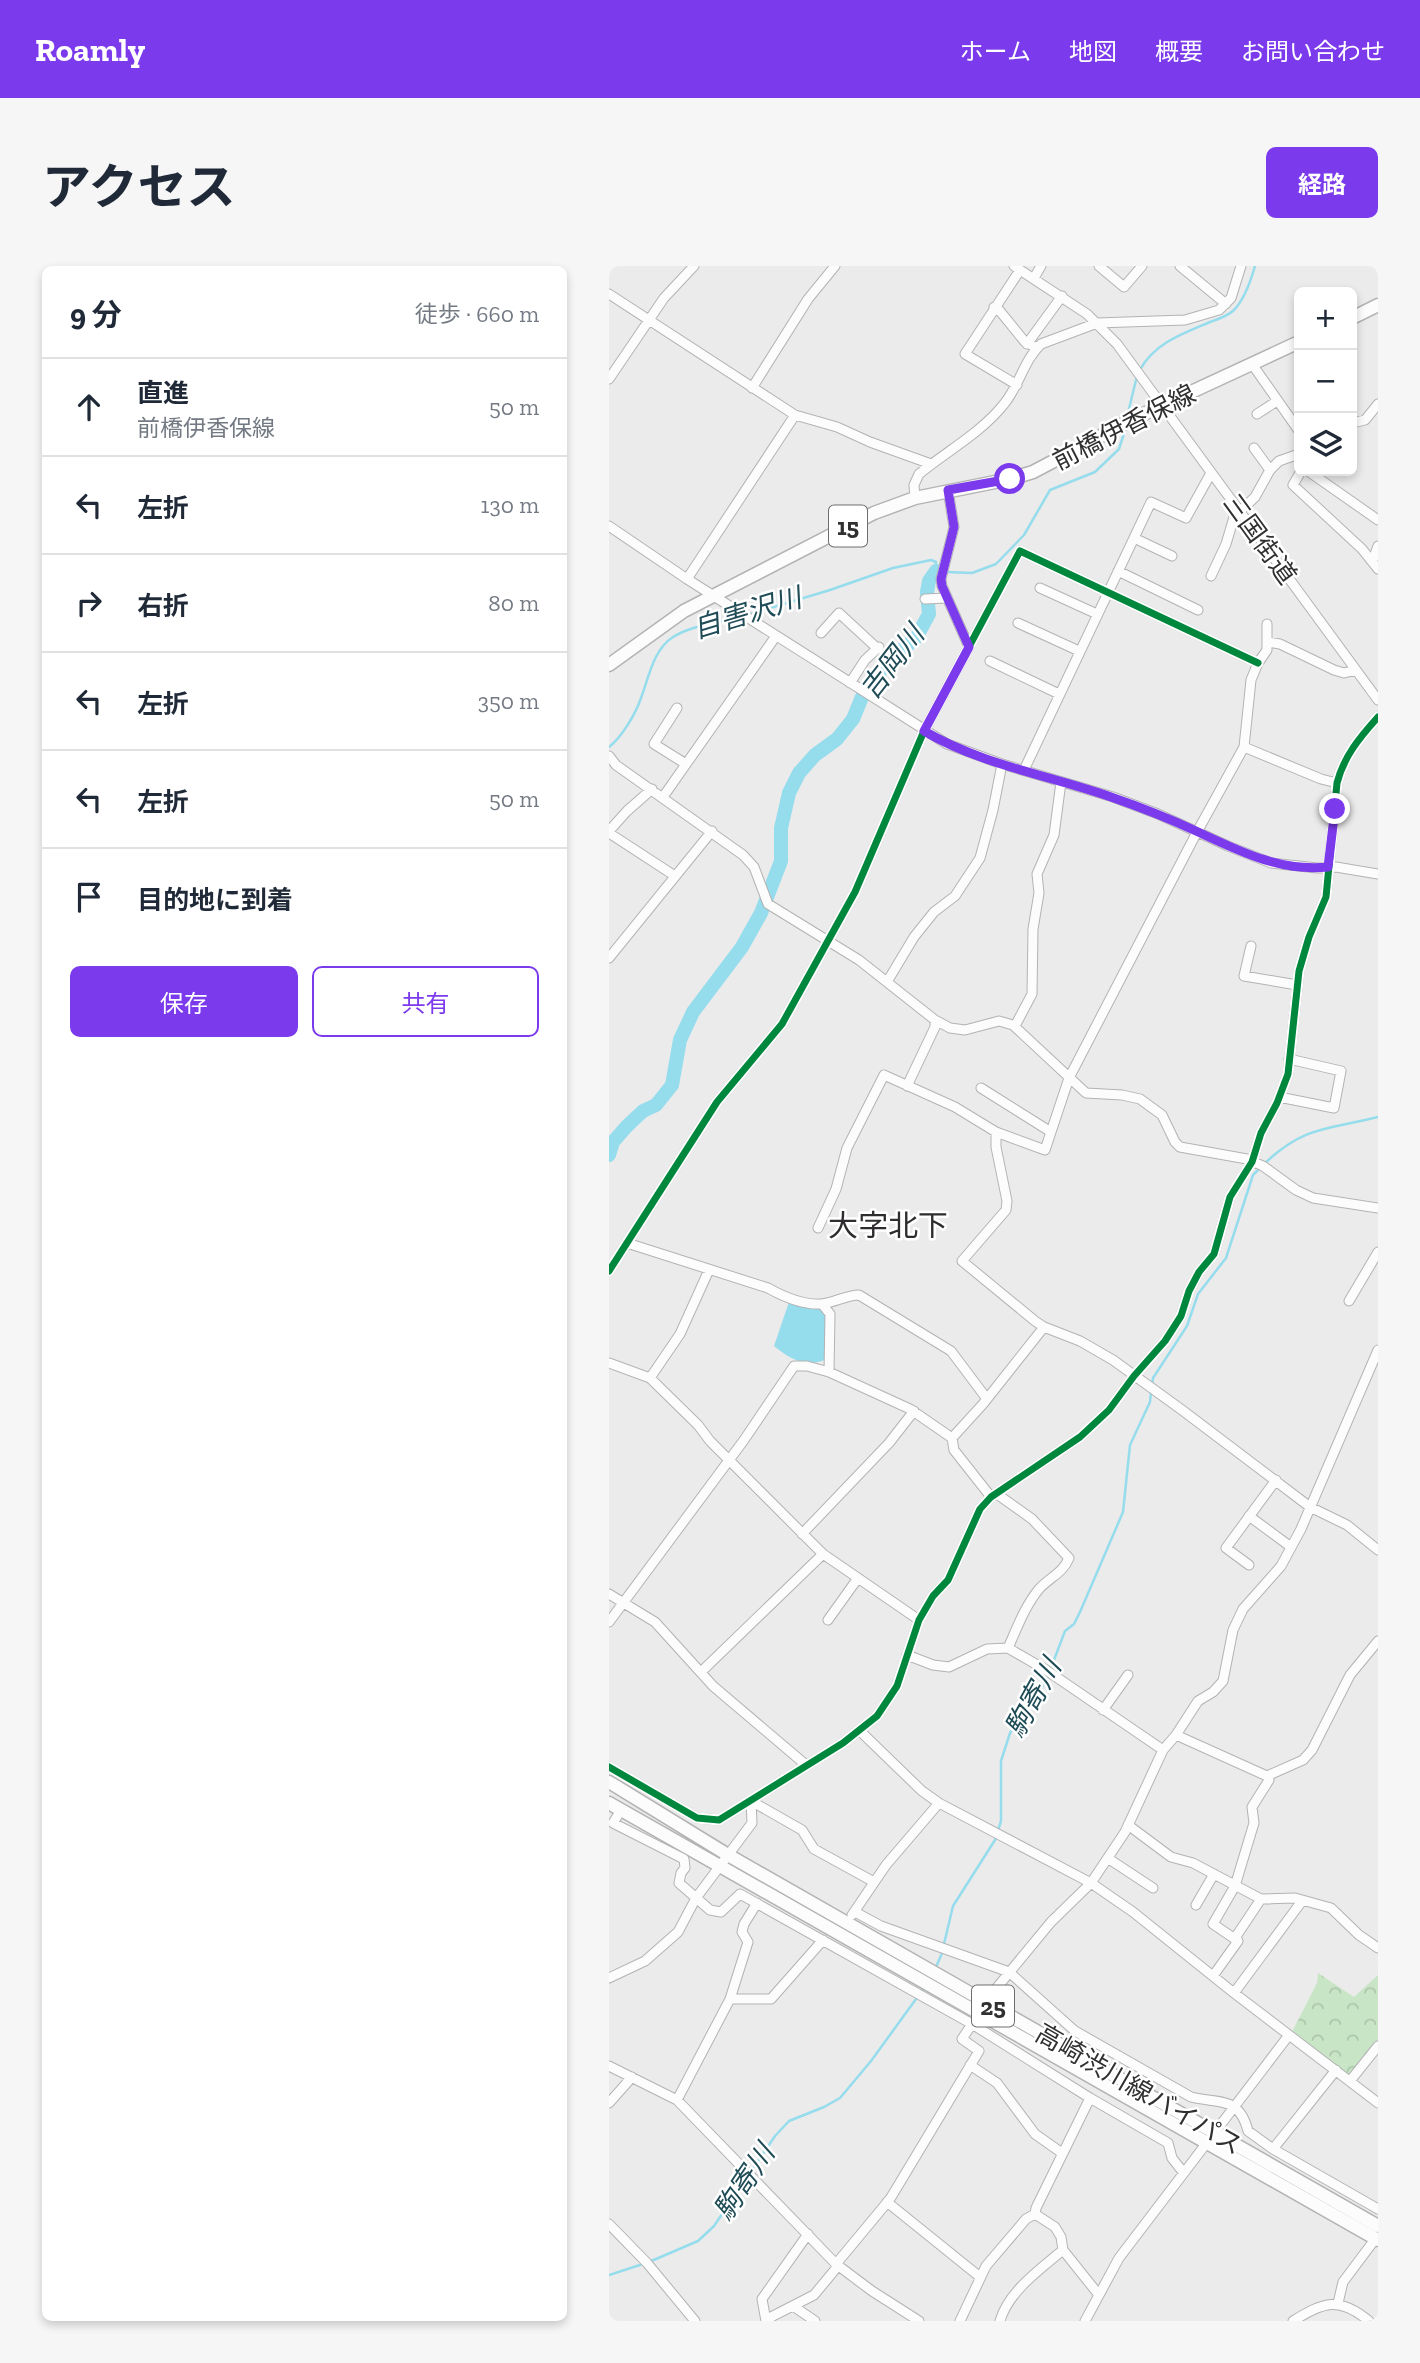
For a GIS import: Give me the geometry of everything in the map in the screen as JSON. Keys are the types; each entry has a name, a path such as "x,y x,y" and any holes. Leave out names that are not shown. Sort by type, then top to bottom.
{"main road":[{"path":"1357,316 1378,305"},
{"name":"前橋伊香保線","path":"609,665 667,622 873,513 915,498 1033,472 1133,419 1294,344"},
{"name":"高崎渋川線バイパス","path":"609,1782 728,1855 851,1917 985,2002 1214,2131 1377,2235"},
{"name":"高崎渋川線バイパス","path":"609,1803 1205,2143 1377,2235"}],"street":[{"path":"609,379 664,298 694,266"},
{"path":"752,388 808,299 835,266"},
{"path":"1034,278 1041,266"},
{"path":"1099,266 1124,286 1142,266"},
{"path":"1180,266 1226,304"},
{"path":"915,498 915,479 931,464 982,428 1001,408 1037,348 1053,339 1097,323 1185,320 1219,310 1231,298 1241,266"},
{"path":"1017,385 965,354 1017,268 1062,296 1097,323"},
{"path":"609,294 795,415 837,427 870,443 931,464"},
{"path":"1027,344 1062,296"},
{"path":"994,307 1027,344 1037,348"},
{"name":"三国街道","path":"1097,323 1143,377 1378,700"},
{"path":"1252,365 1294,424"},
{"path":"1257,414 1277,401"},
{"path":"1357,421 1365,419 1378,404"},
{"path":"687,579 795,415"},
{"path":"1254,448 1270,470"},
{"path":"1211,576 1226,544 1231,525 1240,510 1255,497 1270,470 1279,461 1294,458"},
{"path":"1024,770 1151,502 1186,518 1211,473"},
{"path":"1298,476 1293,485 1375,565"},
{"path":"1315,476 1378,520"},
{"path":"948,490 954,527 941,579 946,598 969,647"},
{"path":"609,526 924,731 965,752 1113,797 1271,863 1378,874"},
{"path":"1134,538 1172,556"},
{"path":"1375,565 1378,546"},
{"path":"609,1271 717,1102 782,1024 855,892 924,731 1020,551 1258,663"},
{"path":"1118,571 1198,610"},
{"path":"1040,588 1097,614"},
{"path":"930,599 946,598"},
{"path":"821,633 839,613 879,648 865,660 853,685"},
{"path":"1018,623 1079,651"},
{"path":"818,1228 836,1189 848,1148 884,1075 955,1107 996,1132 1045,1150 1069,1078 1244,747 1251,680 1267,650 1267,624"},
{"path":"663,797 776,636"},
{"path":"1268,642 1280,644 1334,670 1344,673 1356,670"},
{"path":"990,661 1059,694"},
{"path":"677,708 654,744 686,764"},
{"path":"609,1767 697,1818 719,1820 860,1731 877,1716 897,1686 919,1620 933,1596 948,1580 980,1509 994,1495 1080,1437 1109,1410 1165,1341 1181,1316 1199,1272 1214,1254 1230,1197 1252,1162 1261,1133 1288,1074 1297,985 1303,954 1326,897 1337,783 1346,756 1378,716"},
{"path":"1244,747 1337,783"},
{"path":"610,759 730,844 754,867 768,904 859,960 936,1020 950,1028 965,1030 999,1021 1015,1026 1086,1093 1140,1099 1162,1115 1180,1147 1263,1166 1313,1198 1378,1208"},
{"path":"887,982 914,937 934,912 955,896 980,858 1002,764"},
{"path":"1015,1026 1032,995 1033,929 1039,893 1037,874 1054,835 1061,782"},
{"path":"652,789 627,811 609,832 675,876"},
{"path":"609,958 712,831"},
{"path":"1251,946 1244,976 1297,985"},
{"path":"907,1086 936,1020"},
{"path":"1279,1097 1334,1108 1341,1071 1289,1059"},
{"path":"981,1088 1051,1132"},
{"path":"996,1132 996,1147 1007,1201 1006,1210 962,1261 1044,1327 1080,1341 1134,1376 1310,1507 1347,1525 1378,1550"},
{"path":"627,1243 768,1289 789,1299 822,1304 859,1295 951,1351 987,1399"},
{"path":"1349,1301 1378,1252"},
{"path":"650,1378 680,1334 709,1270"},
{"path":"822,1304 830,1314 829,1372"},
{"path":"952,1438 1044,1327"},
{"path":"985,2002 1051,1922 1091,1883 1109,1859 1163,1750 1177,1735 1199,1701 1223,1681 1233,1630 1243,1609 1281,1566 1291,1547 1378,1350"},
{"path":"609,1363 650,1378 823,1554 919,1620"},
{"path":"609,1622 794,1366 807,1366 829,1372 913,1412 952,1438 954,1450 994,1495 1032,1519 1069,1558 1061,1573 1039,1590 1029,1604 1007,1648"},
{"path":"802,1534 889,1443 913,1412"},
{"path":"1249,1565 1226,1548 1276,1480"},
{"path":"1249,1516 1291,1547"},
{"path":"702,1671 823,1554"},
{"path":"828,1620 858,1578"},
{"path":"609,1594 656,1622 731,1702 806,1765"},
{"path":"1177,1735 1267,1776 1303,1760 1312,1750 1350,1675 1378,1641"},
{"path":"907,1655 933,1665 949,1667 987,1648 1007,1648 1047,1670 1163,1750"},
{"path":"1103,1710 1128,1675"},
{"path":"860,1731 922,1791 939,1803 1091,1883 1133,1912 1378,2103"},
{"path":"1213,1976 1238,1941 1213,1924 1235,1886 1254,1823 1252,1807 1269,1780 1267,1776"},
{"path":"609,1978 645,1961 678,1932 696,1898 752,1824 751,1801"},
{"path":"751,1801 802,1830 814,1849 874,1882"},
{"path":"939,1803 874,1882 851,1917 1009,1972 1075,2031 1191,2097 1217,2099 1233,2107 1244,2118 1248,2131 1273,2149 1378,2208"},
{"path":"621,1810 611,1825 684,1859 685,1868 679,1883 710,1910 721,1912 740,1894 757,1903 972,2024 1168,2143 1172,2158 1183,2172"},
{"path":"1128,1825 1171,1857 1193,1863 1261,1899 1295,1898 1331,1908 1359,1935 1378,1948"},
{"path":"1109,1859 1153,1888"},
{"path":"1196,1905 1214,1874"},
{"path":"1235,1938 1261,1899"},
{"path":"1234,1993 1302,1901"},
{"path":"677,2100 730,1999 748,1942 742,1933 744,1924 757,1903"},
{"path":"730,1999 771,1999 823,1940"},
{"path":"808,2234 762,2299 767,2321 814,2295 887,2202 979,2050 962,2039 972,2024"},
{"path":"1085,2321 1119,2258 1289,2035"},
{"path":"1350,2081 1378,2046"},
{"path":"970,2065 997,2083 1035,2134 1062,2153"},
{"path":"609,2066 677,2100 837,2265 919,2321"},
{"path":"1273,2149 1336,2070"},
{"path":"609,2103 632,2077"},
{"path":"1035,2214 1090,2098"},
{"path":"887,2202 980,2277"},
{"path":"1035,2214 1055,2227 1061,2237 1063,2250 1099,2295"},
{"path":"960,2321 986,2266 1026,2219 1035,2214"},
{"path":"609,2224 647,2263 689,2319"},
{"path":"1338,2303 1343,2282 1377,2235"},
{"path":"1000,2321 1003,2308 1033,2276 1063,2250"},
{"path":"1293,2321 1324,2305 1338,2303 1357,2311 1369,2321"},
{"path":"793,2306 815,2321"}],"green space":[{"path":"1318,1973 1354,1997 1378,1975 1378,2043 1350,2079 1291,2034 1317,1983"}],"water":[{"path":"789,1302 823,1307 828,1315 827,1359 805,1363 774,1346"}],"waterway":[{"name":"吉岡川","path":"1140,370 1161,346 1234,310 1244,295 1255,266"},
{"name":"吉岡川","path":"1127,417 1137,376"},
{"name":"吉岡川","path":"946,572 972,573 996,564 1024,535 1050,490 1095,472 1119,449 1126,427"},
{"name":"自害沢川","path":"747,615 893,568 931,560 936,562 936,571 939,572"},
{"name":"吉岡川","path":"609,1155 613,1142 627,1126 643,1111 656,1105 672,1085 680,1040 693,1012 742,947 761,913 781,861 781,828 789,793 799,773 815,755 837,739 853,719 862,697 888,661 916,638 929,614 927,592 929,581 936,571"},
{"name":"自害沢川","path":"609,747 632,717 652,664 666,642 689,630 740,616"},
{"name":"駒寄川","path":"1264,1164 1305,1135 1378,1117"},
{"name":"駒寄川","path":"1152,1385 1153,1378 1187,1326 1198,1294 1226,1258 1253,1175 1259,1169"},
{"name":"駒寄川","path":"944,1944 953,1906 995,1840 1001,1821 1001,1761 1010,1733 1046,1681 1065,1631 1074,1624 1080,1612 1123,1512 1130,1445 1150,1402 1151,1392"},
{"name":"駒寄川","path":"936,1967 943,1951"},
{"name":"駒寄川","path":"649,2262 698,2241 714,2226 775,2136 789,2121 840,2098 871,2061 924,1988"},
{"name":"駒寄川","path":"609,2275 643,2264"}],"cycle path":[{"path":"609,1271 717,1102 782,1024 855,892 924,731 1020,551 1258,663"},
{"path":"609,1767 697,1818 719,1820 843,1743 877,1716 897,1686 919,1620 933,1596 948,1580 980,1509 991,1497 1080,1437 1109,1410 1165,1341 1181,1316 1199,1272 1214,1254 1230,1197 1252,1162 1261,1133 1288,1074 1299,971 1309,937 1326,897 1337,783 1348,756 1378,717"}],"district":[{"name":"大字北下","path":"888,1226"}],"route":[{"path":"1010,479 948,490 954,527 941,579 946,598 969,647 924,731 965,752 1080,786 1158,814 1271,863 1293,867 1328,867 1335,809"}]}
